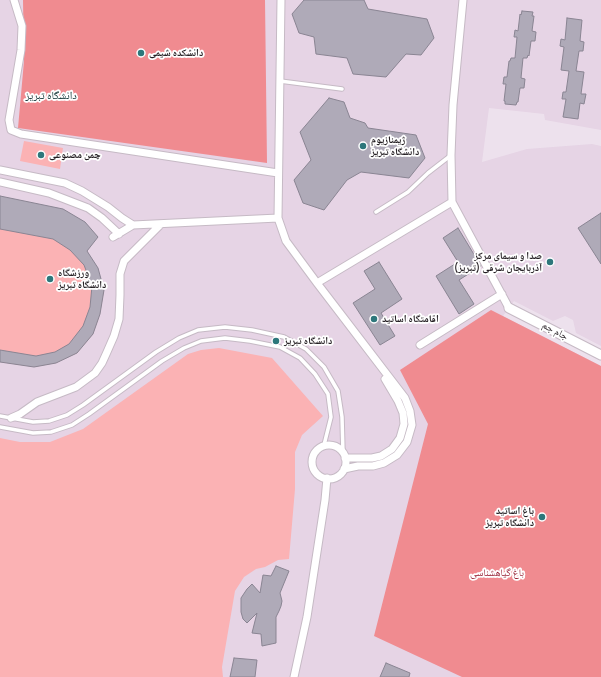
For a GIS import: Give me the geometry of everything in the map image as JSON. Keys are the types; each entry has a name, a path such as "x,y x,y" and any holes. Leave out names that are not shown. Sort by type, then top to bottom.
{"street":[{"path":"14,0 22,26 21,50 9,120 11,130 21,134 278,173"},
{"path":"281,0 278,218 286,241 404,398 410,411 412,425 407,442 397,455 384,463 373,466 358,466 344,469"},
{"path":"463,0 453,105 451,156 452,202 509,308"},
{"path":"0,170 65,184 82,190 133,225"},
{"path":"0,182 49,193 88,208 102,218 116,235 133,225 278,218"},
{"path":"317,283 452,202"},
{"path":"10,418 20,414 37,402 76,387 95,373 107,352 119,319 120,274 124,261 161,224"},
{"path":"420,345 502,294"},
{"name":"جام جم","path":"509,308 601,355"},
{"path":"344,455 372,458 381,456 392,449 400,438 404,424 403,413 374,358"},
{"path":"324,445 339,448 344,455 344,469 337,476 332,478 322,477 314,471 312,466 313,456 316,451 324,445"},
{"path":"294,677 307,617 327,478"}],"lane":[{"path":"280,81 342,89"},
{"path":"376,212 408,192 428,173 451,156"},
{"path":"0,416 33,422 48,421 67,415 156,352 179,338 198,330 225,327 252,330 284,337 306,349 324,367 338,391 342,417 344,455"},
{"path":"0,427 33,433 51,432 72,425 162,361 184,348 201,341 225,338 280,347 300,358 315,374 328,394 331,417 324,445"}],"shaded area":[{"name":"دانشگاه تبریز","path":"0,0 601,0 601,130 545,120 544,114 489,108 482,162 527,149 592,144 601,146 601,346 576,333 573,320 565,316 553,321 514,301 503,316 601,366 601,677 0,677"},
{"name":"چمن مصنوعی","path":"24,141 63,148 60,169 20,161"},
{"name":"ورزشگاه دانشگاه تبریز","path":"0,196 87,251 104,290 100,314 93,334 77,353 56,363 34,367 0,362"},
{"path":"219,348 272,358 323,416 302,435 295,452 295,489 289,559 278,560 265,567 256,569 244,577 235,591 222,667 223,677 0,677 0,438 20,442 50,442 83,429 188,354 201,350"}],"green space":[{"path":"23,0 265,0 267,163 18,128 24,61"},
{"name":"باغ گیاهشناسی","path":"491,310 601,366 601,677 462,677 374,636 428,424 400,370"}],"building":[{"path":"304,0 364,0 368,9 427,19 434,38 421,55 406,54 386,77 353,74 347,58 316,54 314,37 299,33 292,14"},
{"path":"522,11 533,12 532,16 534,16 532,31 536,32 535,41 531,41 529,56 528,55 527,58 523,58 521,78 525,79 524,88 520,88 518,102 516,105 505,104 506,84 503,84 504,77 507,77 509,61 511,58 515,58 517,37 514,37 515,30 518,31 520,14 521,15"},
{"path":"567,18 582,20 580,41 584,42 583,51 579,51 576,71 584,72 581,94 586,94 584,104 580,103 578,119 563,117 566,99 562,99 563,92 566,92 569,71 561,70 564,47 560,46 561,39 565,40"},
{"name":"ژیمنازیوم دانشگاه تبریز","path":"329,98 344,102 350,118 365,123 368,128 416,135 425,158 409,178 361,172 347,180 324,210 303,203 294,180 311,160 300,132"},
{"path":"0,196 63,209 85,222 98,237 87,251 98,268 104,290 100,314 93,334 77,353 56,363 34,367 0,362 0,350 36,356 55,352 69,344 83,326 90,307 92,286 84,265 70,250 53,239 0,229"},
{"path":"601,213 601,264 578,228"},
{"path":"458,228 481,266 459,280 474,304 459,314 436,276 458,262 443,238"},
{"path":"379,262 402,299 381,313 395,336 380,345 353,303 375,289 364,271"},
{"path":"276,566 289,571 280,593 282,601 276,617 276,643 262,646 261,634 252,633 257,613 247,623 243,619 241,612 241,598 252,584 260,593 263,575 271,576"},
{"path":"234,658 257,660 255,677 230,677"},
{"path":"386,663 410,673 409,677 380,677"}],"place":[{"name":"دانشکده شیمی","path":"141,53"},
{"name":"ژیمنازیوم دانشگاه تبریز","path":"363,146"},
{"name":"چمن مصنوعی","path":"41,155"},
{"name":"صدا و سیمای مرکز آذربایجان شرقی (تبریز)","path":"550,262"},
{"name":"ورزشگاه دانشگاه تبریز","path":"50,279"},
{"name":"اقامتگاه اساتید","path":"374,319"},
{"name":"دانشگاه تبریز","path":"276,341"},
{"name":"باغ اساتید دانشگاه تبریز","path":"542,517"}],"district":[{"name":"دانشگاه تبریز","path":"51,96"}]}
